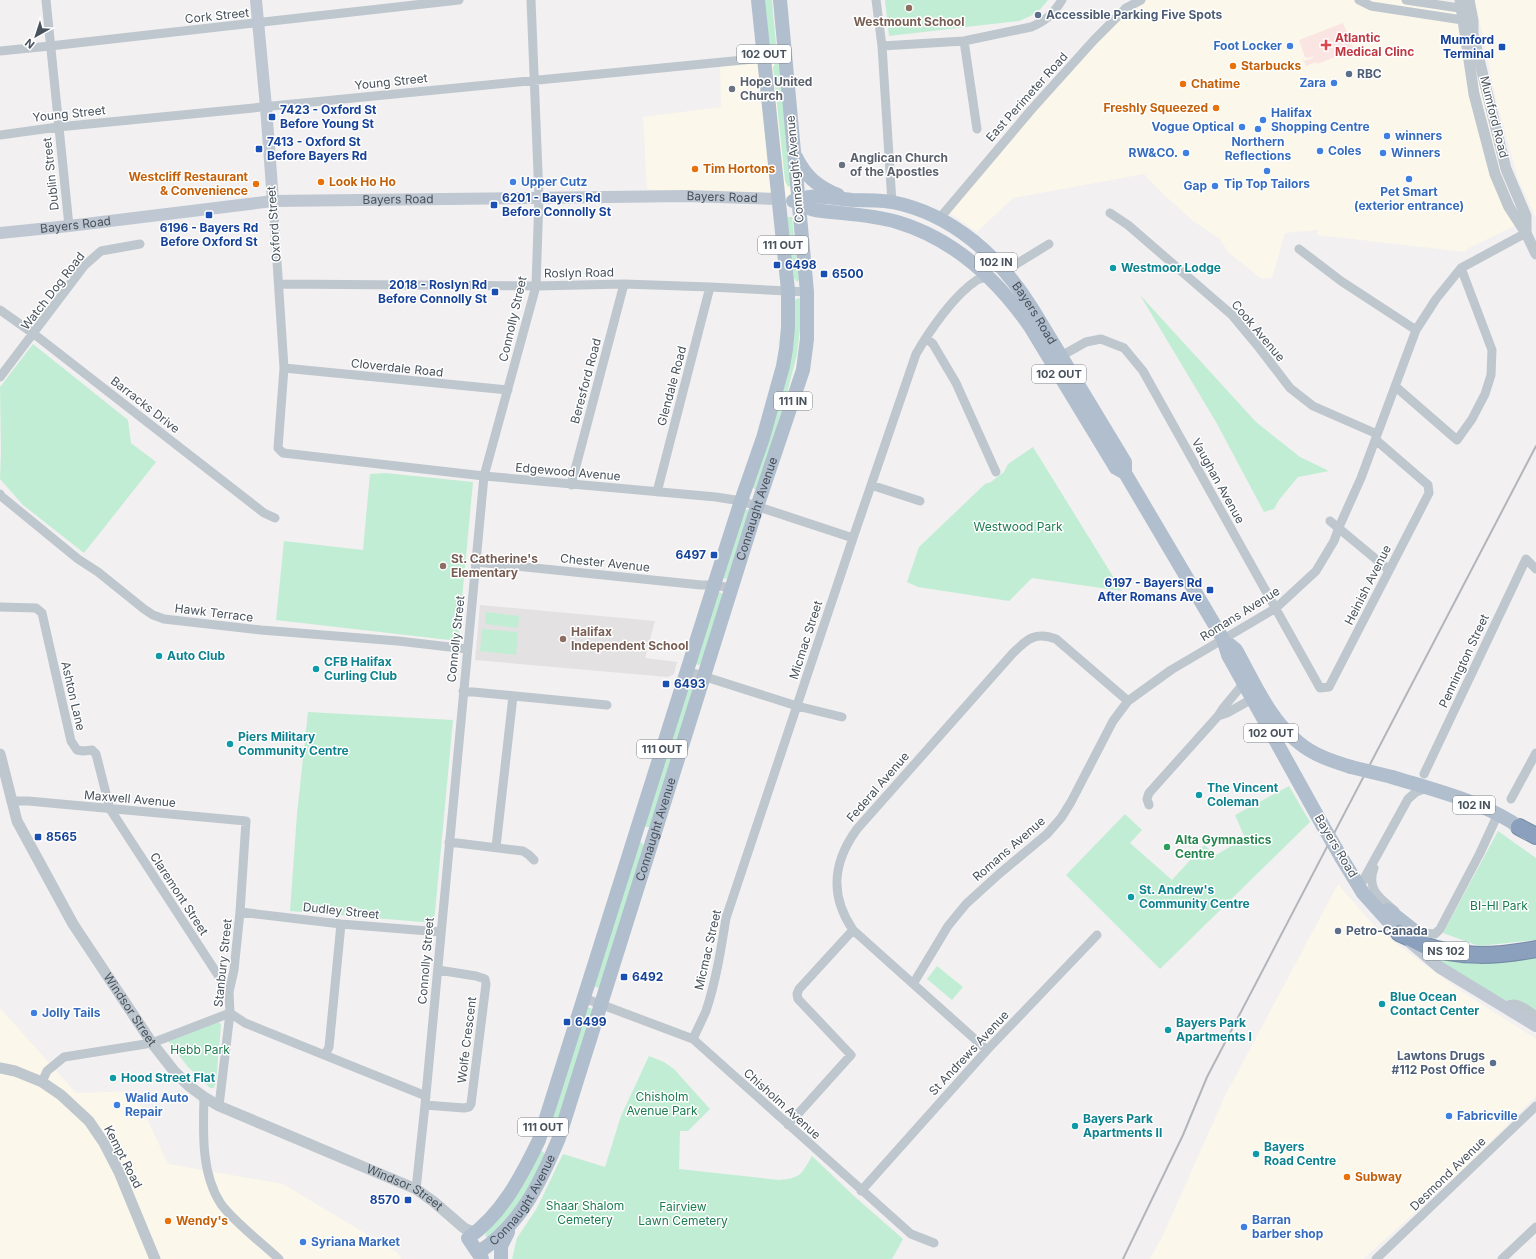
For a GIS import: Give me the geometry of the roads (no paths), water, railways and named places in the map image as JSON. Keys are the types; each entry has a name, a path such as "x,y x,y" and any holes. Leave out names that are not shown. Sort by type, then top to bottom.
{"highway":[{"path":"1519,827 1536,836"},
{"name":"NS 102","path":"1399,933 1425,945 1456,954 1475,956 1536,949"},
{"name":"NS 102","path":"1421,933 1449,947 1470,952 1495,954"}],"main road":[{"name":"Oxford Street","path":"256,0 273,201"},
{"name":"Connaught Avenue","path":"469,1233 483,1227 506,1200 539,1140 635,832 741,501 763,438 786,350 788,327 788,290 758,0"},
{"name":"Connaught Avenue","path":"485,1254 513,1223 533,1193 547,1167 559,1138 757,507 803,370 807,338 807,292 780,0"},
{"path":"793,151 800,166 810,179 824,189 852,200"},
{"name":"Bayers Road","path":"0,233 273,201 696,196 798,201 810,197 892,203 925,212 966,234 1005,271 1023,294 1125,462 1125,473"},
{"name":"Bayers Road","path":"798,201 813,210 876,218 896,222 918,230 957,251 977,266 1005,292 1031,328 1116,468 1125,473 1223,639 1228,655 1243,684 1323,826 1363,893 1399,933 1439,967 1536,1026"},
{"path":"918,230 930,226 939,219"},
{"path":"966,234 964,245 968,255 977,266"},
{"name":"Bayers Road","path":"1223,639 1236,650 1272,714 1286,732 1298,742 1317,754 1351,767 1392,777 1427,788 1498,814 1519,827 1536,841"},
{"path":"635,832 653,838"},
{"name":"NS 102","path":"1360,886 1367,890 1397,918 1421,933"},
{"path":"501,1259 500,1246 513,1223"},
{"name":"Windsor Street","path":"469,1233 485,1254"}],"street":[{"name":"Dublin Street","path":"46,0 69,226"},
{"name":"Cork Street","path":"0,50 50,46 459,0"},
{"name":"Connolly Street","path":"416,1189 484,476 536,286 539,197 531,0"},
{"path":"876,0 882,46 892,203"},
{"path":"882,46 964,41 1031,27 1042,23 1050,17 1062,0"},
{"name":"East Perimeter Road","path":"939,219 1031,110 1094,40 1126,8 1141,0"},
{"path":"1359,0 1371,6 1466,10"},
{"path":"1406,0 1466,10"},
{"name":"Mumford Road","path":"1466,10 1474,94 1495,174 1509,207 1526,233 1536,254"},
{"path":"964,41 977,129"},
{"name":"Young Street","path":"0,135 58,127 764,58 785,54"},
{"name":"Oxford Street","path":"273,201 284,368 278,448"},
{"name":"Cook Avenue","path":"1110,213 1128,225 1232,315 1290,388 1313,406 1376,437 1428,485"},
{"name":"Romans Avenue","path":"913,984 948,926 966,904 1047,834 1061,818 1071,802 1111,725 1128,701 1171,670 1276,608 1316,571 1334,541 1361,478 1416,330 1436,299 1461,268 1526,233"},
{"name":"Watch Dog Road","path":"0,377 84,266 101,251 140,244"},
{"path":"1005,271 1049,244"},
{"path":"1299,249 1341,282 1416,330"},
{"path":"1396,387 1457,440 1472,419 1485,394 1492,375 1492,350 1461,268"},
{"name":"Micmac Street","path":"693,1039 705,1013 710,997 721,952 726,918 901,394 916,354 946,310 978,279 989,277"},
{"name":"Roslyn Road","path":"278,284 536,286 624,284 807,292"},
{"name":"Beresford Road","path":"571,485 624,284"},
{"name":"Glendale Road","path":"657,492 710,287"},
{"name":"Barracks Drive","path":"0,310 34,334 264,513 276,518"},
{"path":"926,338 932,344 956,383 996,472"},
{"name":"Vaughan Avenue","path":"1061,356 1086,342 1101,340 1124,348 1143,371 1320,688"},
{"name":"Cloverdale Road","path":"284,368 508,390"},
{"name":"Edgewood Avenue","path":"278,448 283,453 484,476 716,497 741,501 853,538"},
{"name":"Heinish Avenue","path":"1320,688 1329,686 1429,493 1428,485"},
{"path":"871,486 920,501"},
{"name":"Hawk Terrace","path":"0,494 78,559 98,572 144,609 164,619 261,630 467,649"},
{"path":"1330,521 1389,570"},
{"name":"Pennington Street","path":"1424,774 1526,559 1536,568"},
{"name":"Chester Avenue","path":"476,562 732,588"},
{"name":"Ashton Lane","path":"0,607 36,608 42,613 71,741 76,750 92,750 96,754 110,809"},
{"name":"Federal Avenue","path":"986,1050 853,930 847,922 840,904 837,886 838,864 847,843 857,829 1024,641 1035,636 1046,636 1056,639 1128,701"},
{"path":"687,671 704,675 797,706 842,717"},
{"path":"1149,805 1147,799 1149,793 1218,716 1243,684"},
{"path":"463,691 607,705"},
{"path":"496,847 513,696"},
{"path":"1218,716 1227,713 1252,699"},
{"name":"Windsor Street","path":"0,754 17,822 73,924 152,1043 174,1071 189,1086 219,1106 416,1189 434,1202 469,1233"},
{"path":"1510,799 1535,759"},
{"path":"1360,886 1408,799 1416,792 1427,788"},
{"name":"Maxwell Avenue","path":"11,802 28,801 246,821"},
{"name":"Claremont Street","path":"110,809 229,992"},
{"path":"1421,933 1435,934 1440,929 1480,853 1498,814"},
{"name":"Stanbury Street","path":"219,1106 230,1013 229,992 234,970 240,912 246,821"},
{"path":"449,842 523,851 534,860"},
{"name":"Bayers Road","path":"1378,855 1371,879 1372,887 1376,894 1421,933"},
{"name":"Dudley Street","path":"240,912 341,924 441,932"},
{"path":"325,1054 328,1047 341,924"},
{"path":"788,1125 851,1055 798,999 797,994 799,989 811,974 853,930"},
{"name":"St Andrews Avenue","path":"861,1191 986,1050 1097,934"},
{"name":"Wolfe Crescent","path":"425,1100 464,1108 469,1107 471,1104 486,984 485,979 476,976 438,970"},
{"path":"584,998 602,1004"},
{"path":"1504,1007 1510,1003 1516,1004 1536,1016"},
{"name":"Chisholm Avenue","path":"602,1004 693,1039 861,1191 911,1234 934,1242"},
{"path":"42,1082 47,1070 64,1057 152,1043 230,1013 245,1023 325,1054 425,1100"},
{"name":"Kempt Road","path":"0,1068 15,1071 42,1082 75,1107 89,1121 104,1143 119,1172 155,1259"},
{"path":"204,1097 207,1171 213,1189 222,1204 278,1259"},
{"name":"Desmond Avenue","path":"1376,1259 1536,1106"},
{"path":"1502,1259 1536,1227"}],"railway":[{"path":"1123,1259 1183,1135 1207,1077 1536,446"}],"place":[{"name":"Westmount School","path":"909,8"},
{"name":"Accessible Parking Five Spots","path":"1038,15"},
{"name":"Atlantic Medical Clinc","path":"1326,45"},
{"name":"Foot Locker","path":"1290,46"},
{"name":"Mumford Terminal","path":"1502,47"},
{"name":"Starbucks","path":"1233,66"},
{"name":"RBC","path":"1349,74"},
{"name":"Zara","path":"1334,83"},
{"name":"Chatime","path":"1183,84"},
{"name":"Hope United Church","path":"732,89"},
{"name":"Freshly Squeezed","path":"1216,108"},
{"name":"7423 - Oxford St Before Young St","path":"272,117"},
{"name":"Halifax Shopping Centre","path":"1263,120"},
{"name":"Vogue Optical","path":"1242,127"},
{"name":"Northern Reflections","path":"1258,129"},
{"name":"winners","path":"1387,136"},
{"name":"7413 - Oxford St Before Bayers Rd","path":"259,149"},
{"name":"Coles","path":"1320,151"},
{"name":"RW&CO.","path":"1186,153"},
{"name":"Winners","path":"1383,153"},
{"name":"Anglican Church of the Apostles","path":"842,165"},
{"name":"Tim Hortons","path":"695,169"},
{"name":"Tip Top Tailors","path":"1267,171"},
{"name":"Pet Smart (exterior entrance)","path":"1409,179"},
{"name":"Look Ho Ho","path":"321,182"},
{"name":"Upper Cutz","path":"513,182"},
{"name":"Westcliff Restaurant & Convenience","path":"256,184"},
{"name":"Gap","path":"1215,186"},
{"name":"6201 - Bayers Rd Before Connolly St","path":"494,205"},
{"name":"6196 - Bayers Rd Before Oxford St","path":"209,215"},
{"name":"6498","path":"777,265"},
{"name":"Westmoor Lodge","path":"1113,268"},
{"name":"6500","path":"824,274"},
{"name":"2018 - Roslyn Rd Before Connolly St","path":"495,292"},
{"name":"6497","path":"714,555"},
{"name":"St. Catherine's Elementary","path":"443,566"},
{"name":"6197 - Bayers Rd After Romans Ave","path":"1210,590"},
{"name":"Halifax Independent School","path":"563,639"},
{"name":"Auto Club","path":"159,656"},
{"name":"CFB Halifax Curling Club","path":"316,669"},
{"name":"6493","path":"666,684"},
{"name":"Piers Military Community Centre","path":"230,744"},
{"name":"The Vincent Coleman","path":"1199,795"},
{"name":"8565","path":"38,837"},
{"name":"Alta Gymnastics Centre","path":"1167,847"},
{"name":"St. Andrew's Community Centre","path":"1131,897"},
{"name":"Petro-Canada","path":"1338,931"},
{"name":"6492","path":"624,977"},
{"name":"Blue Ocean Contact Center","path":"1382,1004"},
{"name":"Jolly Tails","path":"34,1013"},
{"name":"6499","path":"567,1022"},
{"name":"Bayers Park Apartments I","path":"1168,1030"},
{"name":"Lawtons Drugs #112 Post Office","path":"1493,1063"},
{"name":"Hood Street Flat","path":"113,1078"},
{"name":"Walid Auto Repair","path":"117,1105"},
{"name":"Fabricville","path":"1449,1116"},
{"name":"Bayers Park Apartments II","path":"1075,1126"},
{"name":"Bayers Road Centre","path":"1256,1154"},
{"name":"Subway","path":"1347,1177"},
{"name":"8570","path":"408,1200"},
{"name":"Wendy's","path":"168,1221"},
{"name":"Barran barber shop","path":"1244,1227"},
{"name":"Syriana Market","path":"303,1242"}],"park label":[{"name":"Westwood Park","path":"1018,527"},
{"name":"BI-HI Park","path":"1499,906"},
{"name":"Hebb Park","path":"200,1050"},
{"name":"Chisholm Avenue Park","path":"662,1104"},
{"name":"Shaar Shalom Cemetery","path":"585,1213"},
{"name":"Fairview Lawn Cemetery","path":"683,1214"}]}
